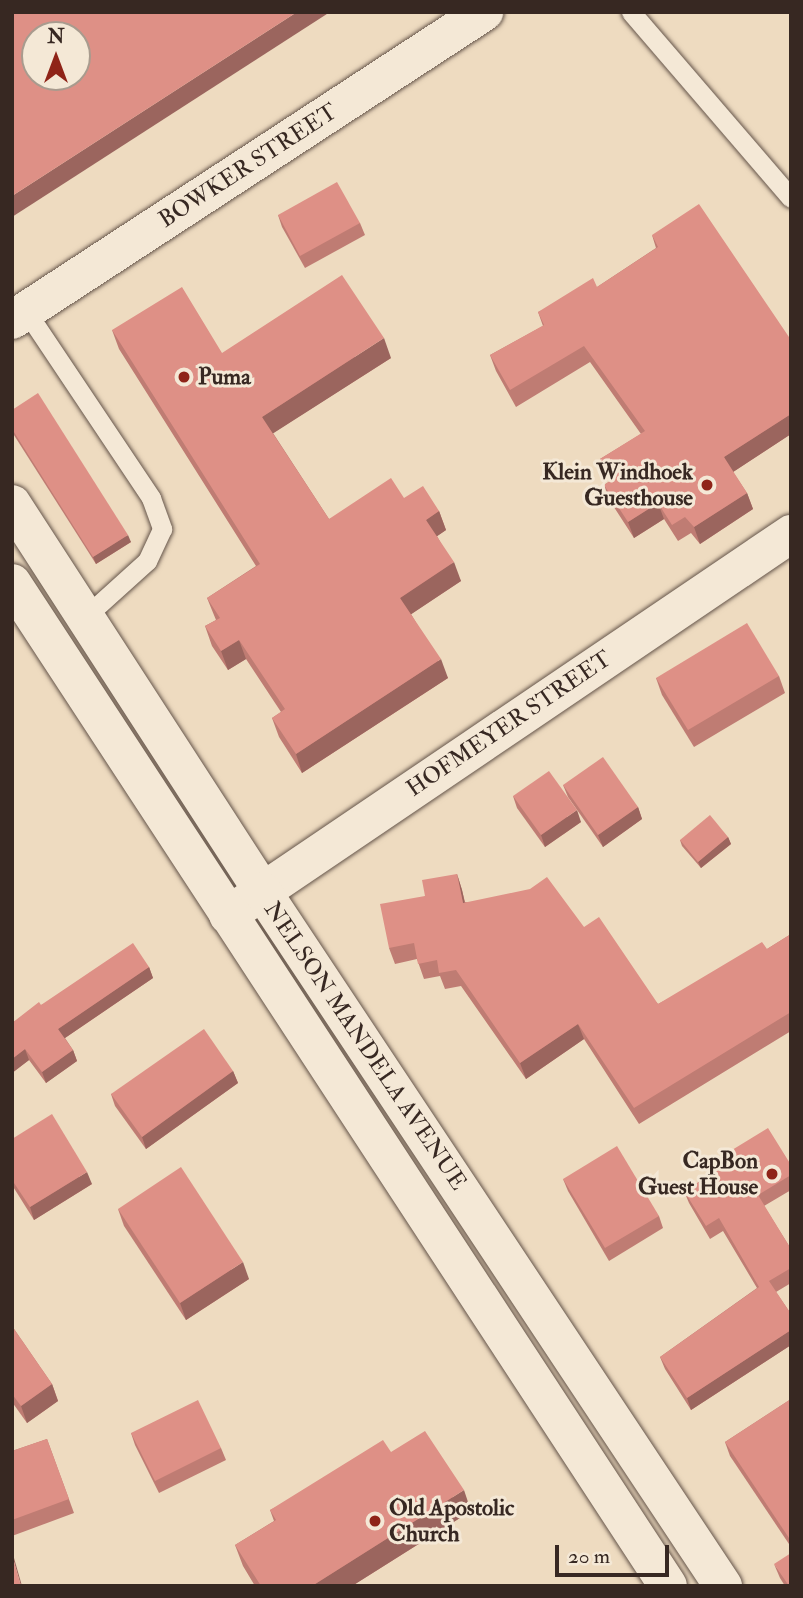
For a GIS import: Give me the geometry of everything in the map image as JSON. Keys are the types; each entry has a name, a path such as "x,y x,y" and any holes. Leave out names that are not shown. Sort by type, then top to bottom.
{"main road":[{"name":"BOWKER STREET","path":"19,315 484,12"},
{"name":"NELSON MANDELA AVENUE","path":"12,504 262,891 723,1586"},
{"name":"HOFMEYER STREET","path":"228,915 791,534"},
{"name":"NELSON MANDELA AVENUE","path":"12,583 668,1586"}],"lane":[{"path":"631,12 791,198"},
{"path":"19,315 151,498 162,529 146,561 85,617"}],"building":[{"path":"12,12 297,12 12,196"},
{"path":"337,182 360,223 300,256 278,215"},
{"path":"699,204 791,340 791,414 724,457 747,493 694,527 685,517 672,525 658,503 628,522 604,485 613,479 600,459 645,431 584,346 510,390 490,355 544,325 538,312 593,278 597,287 658,247 652,235"},
{"path":"342,275 384,338 262,417 329,519 391,478 404,498 423,486 439,511 426,520 454,562 400,598 441,659 296,754 272,718 285,709 239,640 221,651 205,626 220,618 207,598 260,564 112,330 182,287 222,353"},
{"path":"38,393 128,535 93,557 12,429 12,410"},
{"path":"747,623 779,676 688,730 656,678"},
{"path":"603,757 638,807 598,835 563,785"},
{"path":"549,771 577,810 541,835 513,796"},
{"path":"710,815 728,837 698,862 680,840"},
{"path":"457,874 463,903 530,889 547,877 584,927 599,917 658,1004 762,942 767,949 791,934 791,1012 634,1108 578,1024 520,1063 456,970 439,973 437,960 418,964 414,943 389,948 380,904 425,896 422,880"},
{"path":"133,943 149,967 58,1029 73,1050 42,1072 25,1049 12,1059 12,1023 39,1002 41,1005"},
{"path":"204,1029 233,1071 142,1137 111,1094"},
{"path":"52,1114 87,1172 30,1207 12,1180 12,1139"},
{"path":"768,1128 791,1165 791,1175 758,1195 791,1249 791,1268 769,1281 791,1314 791,1330 687,1398 660,1357 759,1287 719,1218 706,1226 684,1191 719,1170 714,1161"},
{"path":"617,1146 659,1216 605,1248 563,1179"},
{"path":"181,1167 243,1262 180,1303 118,1209"},
{"path":"12,1326 52,1384 21,1406 12,1394"},
{"path":"791,1399 791,1541 725,1442"},
{"path":"198,1400 221,1448 155,1481 131,1433"},
{"name":"Old Apostolic Church","path":"425,1431 464,1490 312,1586 261,1586 235,1545 276,1520 270,1510 383,1440 391,1452"},
{"path":"47,1439 69,1499 12,1520 12,1451"},
{"path":"791,1553 791,1586 789,1586 774,1564"},
{"path":"12,1555 21,1586 12,1586"}],"place":[{"name":"Puma","path":"184,377"},
{"name":"Klein Windhoek Guesthouse","path":"707,485"},
{"name":"CapBon Guest House","path":"772,1174"},
{"name":"Old Apostolic Church","path":"375,1521"}]}
